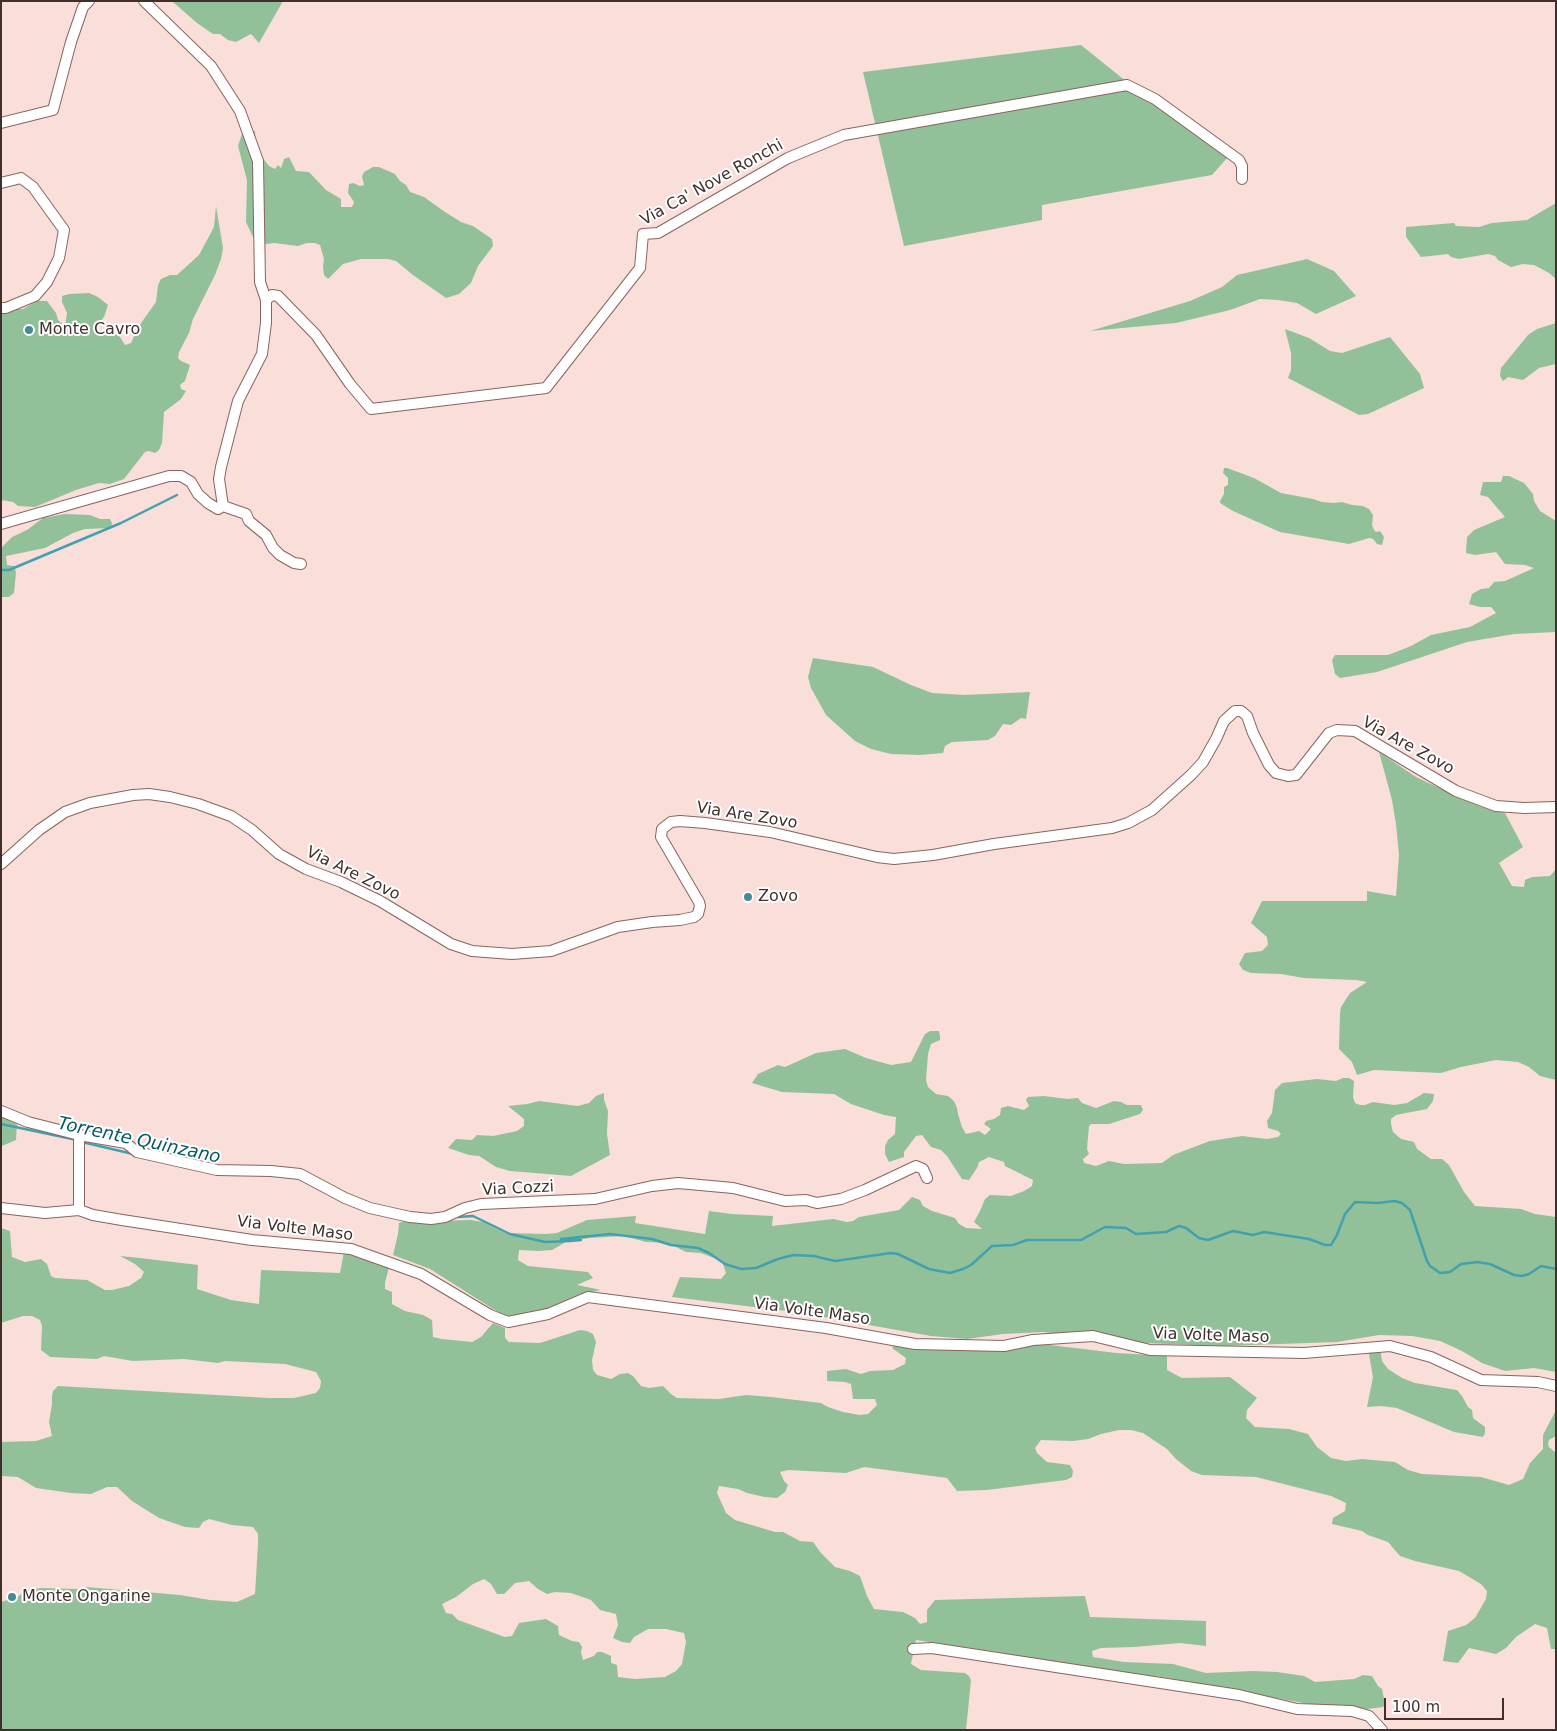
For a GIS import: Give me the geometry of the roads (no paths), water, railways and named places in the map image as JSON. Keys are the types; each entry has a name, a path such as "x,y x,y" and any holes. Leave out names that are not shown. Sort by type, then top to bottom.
{"street":[{"path":"1,123 53,110 71,42 83,7 89,1"},
{"path":"144,1 211,66 240,112 258,161 260,282 266,300 266,323 262,354 238,401 221,467 219,479 223,506"},
{"name":"Via Ca' Nove Ronchi","path":"266,300 272,295 278,296 316,335 350,384 371,409 546,388 640,268 643,234 658,234 788,158 844,135 1127,85 1155,99 1239,160 1242,166 1242,179"},
{"path":"1,183 21,178 33,187 64,230 59,258 47,282 34,296 6,308 1,308"},
{"path":"1,524 169,476 181,476 190,482 198,494 208,503 218,509 223,506 246,514 249,521 266,535 273,548 280,555 294,563 301,564"},
{"name":"Via Are Zovo","path":"1,864 39,830 65,812 90,803 133,794 170,797 198,804 231,816 252,830 279,854 306,869 341,882 380,902 451,944 472,951 512,954 552,951 618,927 680,920 694,917 698,914 699,902 661,837 662,829 672,822 698,822 770,832 876,857 894,859 1112,828 1128,823 1152,810 1191,775 1203,762 1224,721 1235,711 1247,716 1253,734 1269,765 1276,773 1288,776 1296,775 1329,733 1337,730 1355,731 1456,791 1496,806 1524,808 1556,807"},
{"name":"Via Cozzi","path":"1,1111 79,1139 126,1143 137,1152 217,1170 271,1171 300,1174 345,1198 370,1208 400,1216 430,1219 445,1218 465,1208 481,1204 595,1200 652,1186 678,1182 691,1185 702,1184 733,1188 785,1201 806,1200 817,1203 841,1199 916,1166 923,1169 927,1178"},
{"path":"1,1208 45,1213 79,1210 79,1139"},
{"name":"Via Volte Maso","path":"79,1210 92,1215 252,1240 351,1249 421,1274 490,1315 508,1322 548,1314 588,1297 826,1328 915,1344 1004,1346 1033,1340 1093,1336 1150,1350 1304,1353 1390,1346 1431,1357 1481,1380 1538,1382 1556,1386"},
{"path":"913,1649 932,1648 1239,1695 1296,1709 1352,1712 1369,1716 1382,1730"}],"waterway":[{"path":"1,570 9,570 121,523 177,495"},
{"name":"Torrente Quinzano","path":"1,1124 77,1140"},
{"name":"Torrente Quinzano","path":"82,1142 133,1154"},
{"name":"Torrente Quinzano","path":"457,1217 473,1216 510,1234 545,1242 581,1240 561,1239 610,1234 652,1239 671,1245 698,1248 725,1264 741,1269 756,1268 793,1255 814,1256 835,1261 891,1253 898,1254 929,1269 950,1273 971,1265 992,1246 1013,1245 1027,1240 1081,1240 1105,1227 1126,1228 1136,1234 1166,1232 1179,1226 1186,1228 1199,1238 1208,1240 1233,1231 1253,1235 1264,1232 1309,1239 1325,1245 1331,1245 1345,1214 1355,1202 1378,1203 1395,1201 1402,1203 1410,1210 1427,1261 1430,1266 1440,1273 1450,1272 1461,1264 1478,1262 1490,1264 1514,1275 1522,1276 1541,1266 1556,1269"}],"place":[{"name":"Monte Cavro","path":"29,330"},
{"name":"Zovo","path":"748,897"},
{"name":"Monte Ongarine","path":"12,1597"}]}
